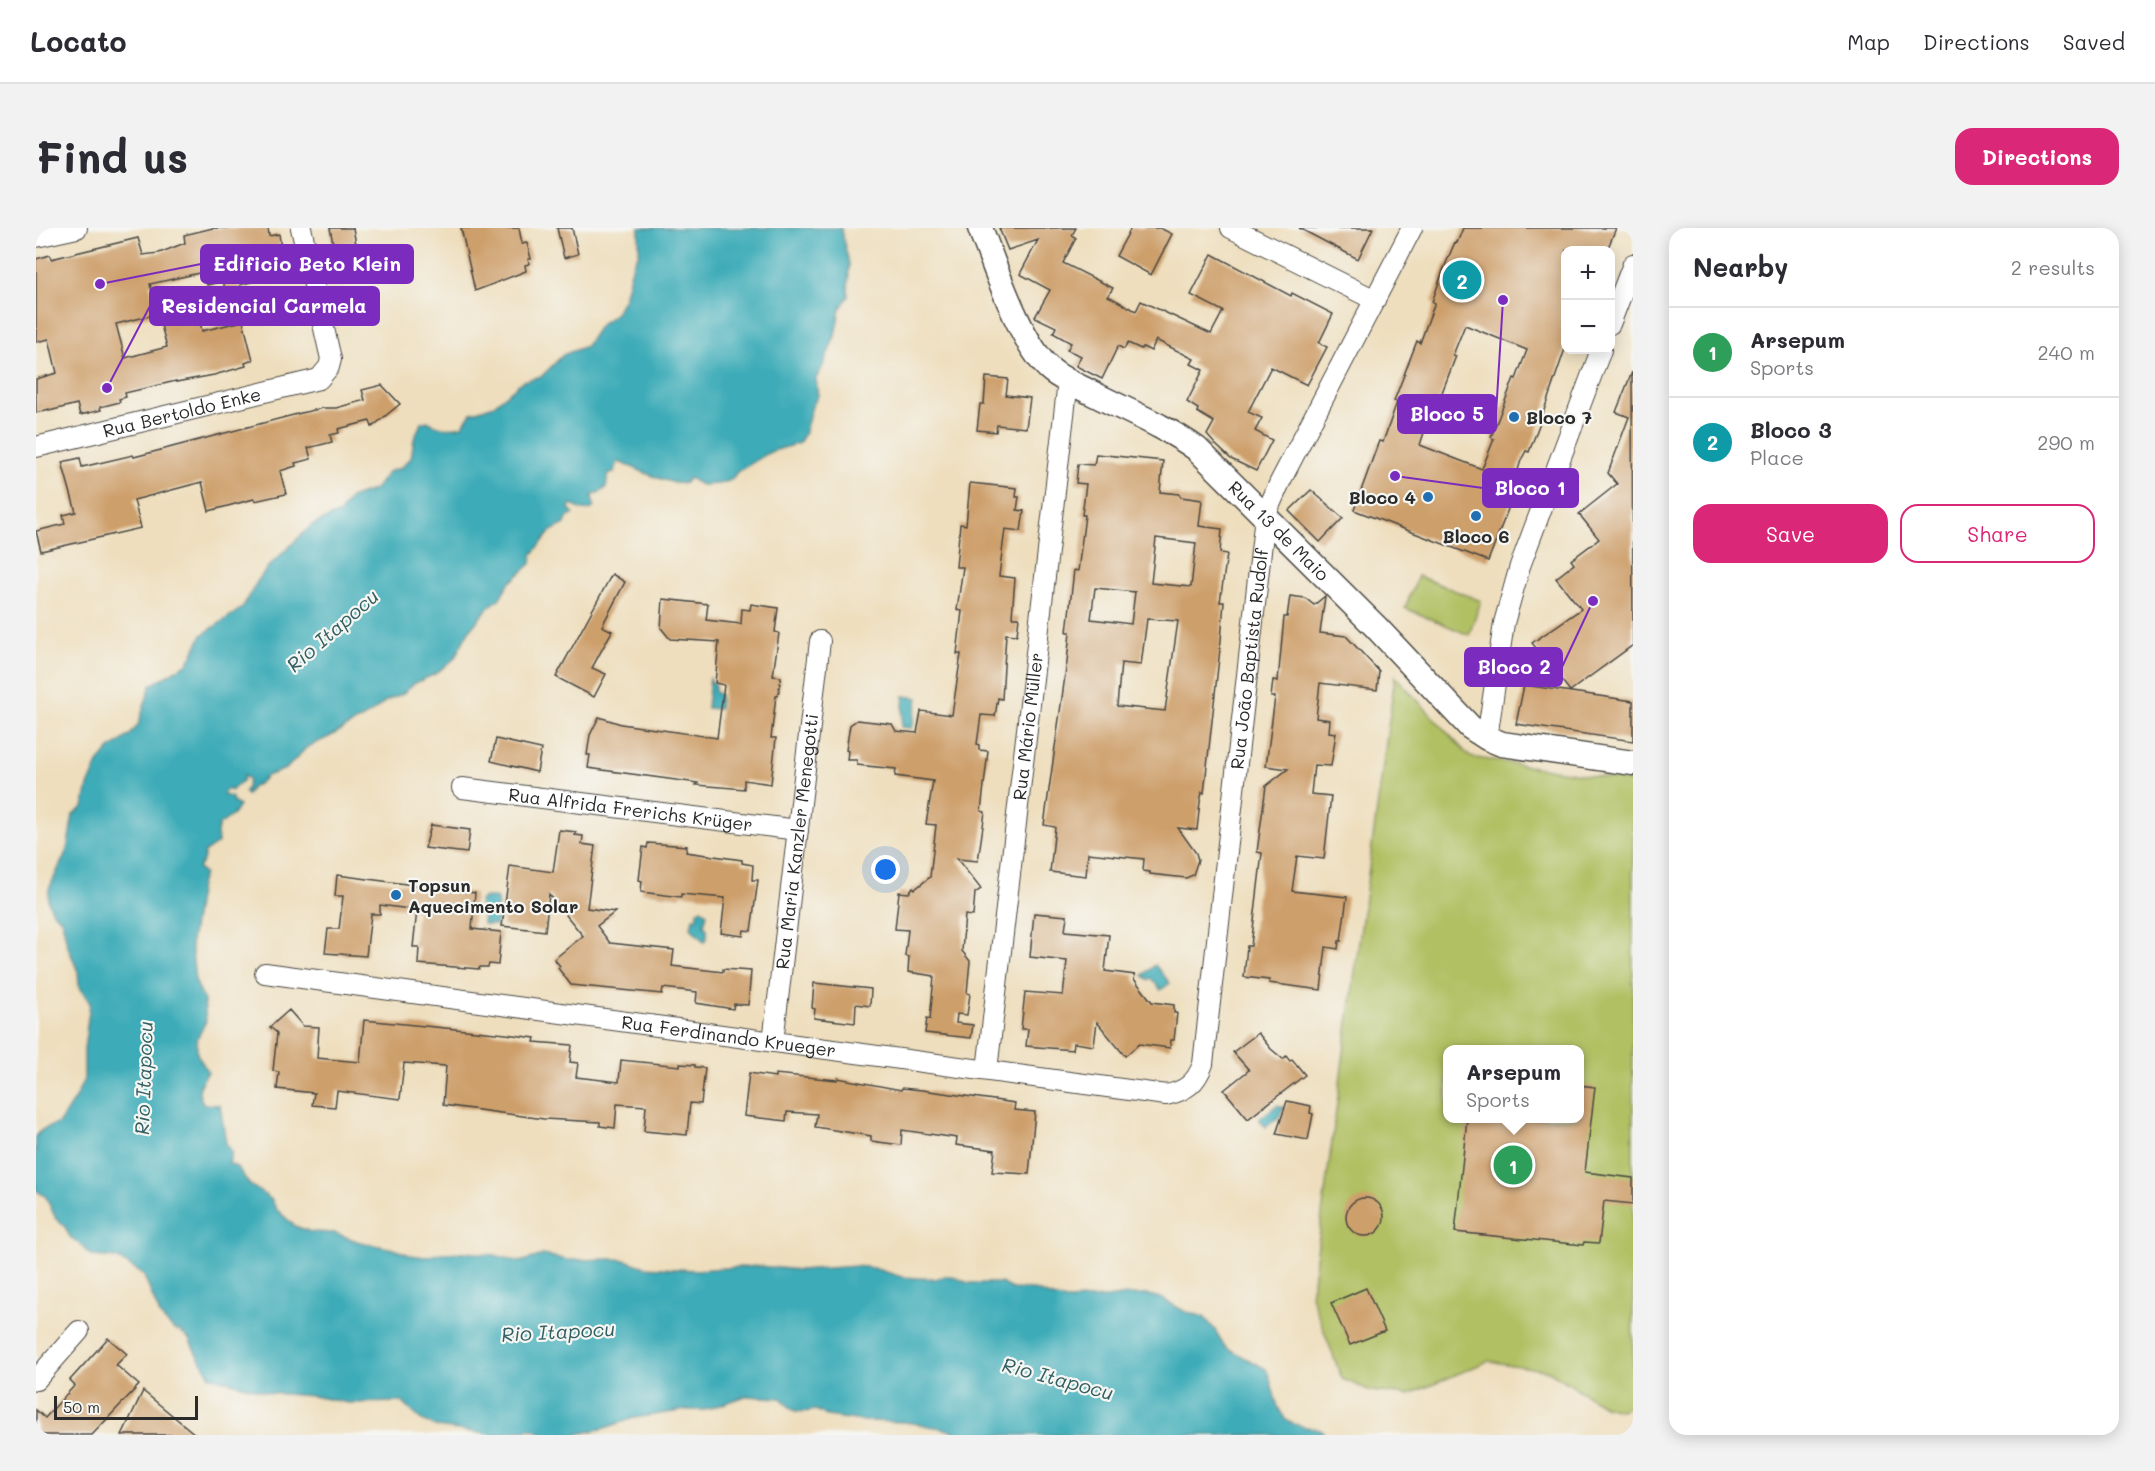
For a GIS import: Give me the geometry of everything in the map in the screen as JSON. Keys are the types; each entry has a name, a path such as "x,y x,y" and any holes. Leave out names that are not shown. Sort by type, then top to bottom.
{"main road":[{"name":"Rua 13 de Maio","path":"980,228 1028,342 1044,363 1068,381 1187,442 1214,464 1376,627 1470,727 1502,744 1633,763"}],"street":[{"path":"36,237 77,228"},
{"name":"Rua Bertoldo Enke","path":"36,447 310,382 324,374 331,359 301,228"},
{"path":"1231,228 1375,300"},
{"name":"Rua João Baptista Rudolf","path":"1191,1085 1203,1064 1265,516 1280,482 1412,228"},
{"path":"1615,313 1633,264"},
{"path":"1487,738 1504,622 1520,566 1600,354"},
{"name":"Rua Mário Müller","path":"987,1070 1068,381"},
{"name":"Rua Maria Kanzler Menegotti","path":"773,1042 820,640"},
{"name":"Rua Alfrida Frerichs Krüger","path":"462,788 798,830"},
{"name":"Rua Ferdinando Krueger","path":"265,973 1166,1095 1180,1093 1191,1085"},
{"path":"36,1380 79,1330"}],"green space":[{"path":"1418,576 1481,601 1469,635 1405,608"},
{"path":"1395,676 1470,757 1633,782 1633,1406 1619,1410 1604,1406 1549,1371 1488,1361 1408,1395 1371,1391 1342,1379 1311,1296"}],"water":[{"name":"Rio Itapocu","path":"639,228 841,228 849,264 848,297 840,309 835,336 816,378 818,396 812,406 804,435 799,443 770,452 737,472 731,480 719,484 701,485 689,478 685,483 671,482 618,462 614,472 607,476 605,488 592,496 594,507 586,510 570,505 569,508 574,514 567,518 565,524 551,531 532,555 531,564 508,584 500,598 487,609 469,631 454,659 435,674 415,683 370,714 307,747 286,769 266,776 252,787 247,795 244,792 249,780 244,775 243,780 231,791 229,789 225,791 223,795 232,797 232,801 239,806 233,815 219,825 218,843 205,852 198,868 204,874 200,885 191,942 195,980 204,1001 206,1021 197,1039 197,1054 208,1072 199,1092 204,1104 220,1105 226,1143 232,1152 229,1163 238,1168 249,1184 272,1200 276,1209 295,1226 311,1232 335,1233 410,1255 426,1257 442,1253 465,1252 495,1255 520,1262 543,1255 568,1260 616,1259 645,1267 695,1270 759,1266 799,1270 857,1266 873,1268 902,1277 935,1279 947,1276 968,1283 1001,1283 1012,1289 1034,1290 1067,1300 1128,1295 1148,1295 1161,1298 1184,1311 1204,1317 1225,1347 1266,1369 1276,1401 1286,1419 1294,1424 1319,1429 1323,1431 1323,1435 966,1435 905,1422 863,1421 827,1416 816,1410 796,1411 781,1398 746,1396 705,1410 687,1410 634,1418 574,1435 547,1435 532,1429 495,1435 436,1427 420,1419 402,1402 348,1403 312,1396 270,1393 210,1376 189,1339 180,1331 174,1330 161,1317 143,1274 117,1258 93,1256 88,1253 70,1237 65,1227 56,1219 46,1197 36,1190 36,1137 41,1130 59,1123 77,1095 84,1079 84,1049 90,1003 79,986 78,972 67,944 62,920 53,912 48,901 49,889 67,850 73,815 83,807 88,786 98,763 110,749 130,735 138,725 151,685 188,663 202,635 242,608 268,567 312,525 340,513 350,498 373,490 388,472 400,468 411,458 414,439 421,423 427,421 448,428 462,426 471,413 494,405 523,381 542,376 563,355 586,346 600,325 615,314 624,298 633,264 639,253"},
{"path":"710,677 711,682 715,683 715,692 720,695 719,709 707,708"},
{"path":"904,696 918,698 912,728 901,727"},
{"path":"484,897 495,898 498,901 496,925 483,924 484,909 480,907 479,902"},
{"path":"701,909 707,913 704,925 707,929 707,938 704,942 691,928 693,918 697,919 697,912"},
{"path":"1155,965 1170,983 1161,990 1151,978 1148,980 1143,975"},
{"path":"1277,1105 1283,1107 1283,1111 1266,1127 1259,1119"}],"building":[{"path":"213,228 268,228 269,236 279,234 281,249 276,254 281,274 240,285 242,294 227,297 223,281 207,285 204,272 150,284 158,314 190,306 194,324 200,322 202,331 243,321 253,360 245,363 246,366 214,375 125,393 126,397 119,399 120,402 100,407 101,410 80,415 77,404 36,413 36,379 57,373 49,339 36,342 36,259 50,255 51,259 138,238 143,255 159,253 185,243 184,235","holes":["158,314 167,347 125,358 116,324"]},
{"path":"330,228 353,228 356,244 334,249"},
{"path":"461,228 519,228 522,244 527,243 531,259 528,259 529,264 525,265 526,271 475,291"},
{"path":"557,228 572,228 578,254 564,258"},
{"path":"999,228 1076,228 1072,235 1076,238 1063,263 1113,288 1108,296 1136,311 1141,301 1211,334 1223,311 1191,295 1212,254 1291,296 1292,293 1333,314 1319,343 1327,347 1307,385 1271,367 1248,412 1262,418 1255,431 1272,440 1256,471 1231,459 1215,444 1207,435 1214,422 1197,412 1198,409 1187,402 1203,370 1191,364 1194,359 1156,340 1151,351 1128,343 1124,349 1118,346 1102,379 1076,366 1081,356 1067,350 1071,343 1053,333 1056,327 1035,317 1050,290 1020,274 1038,240 1008,250"},
{"path":"1131,228 1160,228 1172,234 1151,275 1116,256"},
{"path":"1299,228 1373,228 1358,259"},
{"path":"1463,228 1616,228 1609,246 1561,246 1561,354 1563,354 1529,452 1526,451 1521,460 1512,490 1515,491 1488,561 1354,510 1379,441 1383,442 1397,402 1394,401 1417,341 1420,343 1435,303 1432,302 1455,242 1457,243","holes":["1465,325 1527,350 1516,379 1514,378 1491,437 1494,439 1482,469 1420,445 1430,414 1433,416 1456,356 1453,355"]},
{"path":"1632,372 1633,645 1570,691 1532,643 1581,609 1556,578 1574,564 1571,560 1599,539 1579,514 1617,484 1608,473 1629,417 1616,412"},
{"path":"986,377 1008,379 1006,395 1030,398 1026,428 997,425 996,432 977,430 980,404 984,404"},
{"path":"382,385 400,404 372,427 370,421 338,429 339,433 330,435 332,442 308,448 311,459 295,463 296,466 280,471 286,494 255,501 254,499 209,511 202,482 134,500 141,528 41,551 36,531 65,524 63,515 76,512 62,462 80,458 82,467 133,455 134,457 301,413 323,408 336,408 365,400 362,390"},
{"path":"1096,454 1163,461 1160,492 1202,500 1199,526 1222,529 1220,553 1227,554 1220,602 1224,602 1204,793 1202,792 1200,802 1197,830 1178,828 1196,853 1198,860 1193,875 1186,878 1150,874 1150,872 1143,871 1144,859 1088,853 1086,876 1050,872 1055,827 1044,825 1067,662 1070,632 1067,632 1074,570 1078,571 1085,515 1082,515 1086,484 1076,483 1078,464 1094,465","holes":["1156,538 1196,543 1191,587 1151,583","1095,588 1135,592 1131,624 1091,619","1147,619 1178,621 1165,711 1117,706 1121,663 1141,665"]},
{"path":"970,483 1017,488 1016,497 1019,497 1017,510 1024,511 1021,531 1005,529 999,576 1015,578 1012,617 1019,617 1017,635 1006,634 1002,699 998,698 995,716 981,715 977,744 979,750 988,751 981,811 985,812 978,861 957,859 981,889 975,893 973,916 965,915 962,951 970,961 967,993 970,994 967,1015 957,1014 956,1023 973,1025 971,1038 925,1033 927,1018 930,1019 934,976 908,972 909,957 905,956 908,930 895,929 899,892 909,893 913,887 915,889 930,877 936,825 926,824 933,781 895,776 896,769 857,765 857,760 847,760 848,751 846,750 850,725 857,720 892,724 896,731 917,733 921,711 952,715 961,654 957,654 962,611 957,610 963,567 956,567 960,524 966,525"},
{"path":"1311,490 1343,518 1320,542 1289,511"},
{"path":"612,574 625,582 602,626 612,631 592,668 606,674 594,697 556,677"},
{"path":"1290,596 1305,598 1314,605 1325,596 1320,633 1346,636 1379,671 1377,690 1320,683 1316,718 1330,720 1329,732 1336,733 1331,766 1314,765 1311,794 1331,796 1324,859 1297,856 1292,891 1347,897 1338,949 1326,947 1321,990 1244,977 1247,946 1251,946 1262,853 1257,852 1266,786 1288,769 1266,766 1275,697 1271,697 1273,680 1278,681 1284,617 1287,617"},
{"path":"663,599 708,604 706,620 741,624 742,609 750,610 751,604 778,608 775,632 779,633 773,676 781,677 778,696 776,696 771,738 776,738 771,784 744,780 744,789 696,785 698,783 588,768 590,735 599,717 621,724 717,738 724,685 715,683 719,642 670,639 661,628"},
{"path":"1524,685 1633,701 1633,741 1516,724"},
{"path":"496,739 541,749 537,772 491,761"},
{"path":"431,825 470,830 467,853 425,848"},
{"path":"559,830 576,832 575,835 583,836 582,844 595,846 587,908 615,912 597,926 610,943 674,950 672,966 723,972 723,969 751,971 748,1005 734,1004 733,1009 696,1003 697,992 663,988 662,994 571,985 554,959 583,936 549,894 545,931 502,926 510,866 553,872"},
{"path":"648,843 687,846 686,852 742,860 742,863 753,865 752,880 758,880 751,931 744,930 743,936 721,933 725,898 681,894 681,897 641,892 642,881 639,880 643,847 647,848"},
{"path":"337,875 475,893 472,929 501,932 498,965 489,964 488,967 479,969 418,964 419,947 413,947 417,910 380,905 380,914 371,914 366,956 325,953 328,929 339,929 343,896 335,896"},
{"path":"1034,913 1067,916 1065,931 1109,935 1105,971 1135,975 1134,979 1152,1002 1174,1005 1174,1013 1177,1013 1174,1040 1171,1040 1170,1048 1139,1044 1125,1056 1097,1022 1094,1046 1074,1043 1073,1050 1026,1046 1028,1029 1021,1029 1025,992 1063,995 1067,961 1030,957"},
{"path":"814,983 871,989 870,1006 856,1004 855,1023 814,1018 815,1009 812,1008"},
{"path":"289,1010 303,1026 319,1027 317,1058 360,1062 364,1020 506,1034 535,1038 534,1042 572,1045 570,1062 578,1063 576,1077 619,1082 621,1060 680,1066 680,1064 695,1065 695,1067 705,1068 701,1104 690,1103 687,1135 644,1131 646,1106 617,1104 615,1128 600,1126 600,1122 544,1119 443,1105 446,1066 404,1063 400,1099 337,1091 335,1107 312,1105 314,1093 277,1089 279,1072 273,1071 277,1033 270,1027"},
{"path":"1258,1033 1283,1059 1286,1056 1290,1061 1292,1059 1305,1075 1248,1119 1224,1090 1249,1070 1233,1052"},
{"path":"749,1073 775,1077 775,1074 837,1080 838,1078 901,1090 902,1088 922,1090 1015,1103 1014,1110 1035,1112 1029,1174 992,1172 995,1150 956,1145 957,1138 902,1130 901,1145 871,1141 871,1136 815,1127 817,1114 787,1112 786,1121 744,1116"},
{"path":"1584,1086 1595,1087 1585,1172 1633,1178 1633,1204 1604,1201 1599,1243 1584,1242 1583,1245 1455,1232 1467,1123 1584,1123"},
{"path":"1287,1101 1311,1106 1310,1113 1313,1114 1308,1140 1276,1134"},
{"path":"1365,1198 1379,1203 1384,1217 1379,1231 1365,1236 1351,1231 1346,1217 1351,1203"},
{"path":"1366,1288 1385,1331 1350,1345 1331,1303"},
{"path":"108,1338 127,1354 116,1365 139,1385 92,1435 36,1435 36,1410 45,1418 75,1385 70,1380"},
{"path":"143,1391 196,1435 122,1435"}],"place":[{"name":"Bloco 3","path":"1462,280"},
{"name":"Edificio Beto Klein","path":"100,284"},
{"name":"Bloco 5","path":"1503,300"},
{"name":"Residencial Carmela","path":"107,388"},
{"name":"Bloco 7","path":"1514,417"},
{"name":"Bloco 1","path":"1395,476"},
{"name":"Bloco 4","path":"1428,497"},
{"name":"Bloco 6","path":"1476,516"},
{"name":"Bloco 2","path":"1593,601"},
{"name":"Topsun Aquecimento Solar","path":"396,895"},
{"name":"Arsepum","path":"1513,1165"}]}
